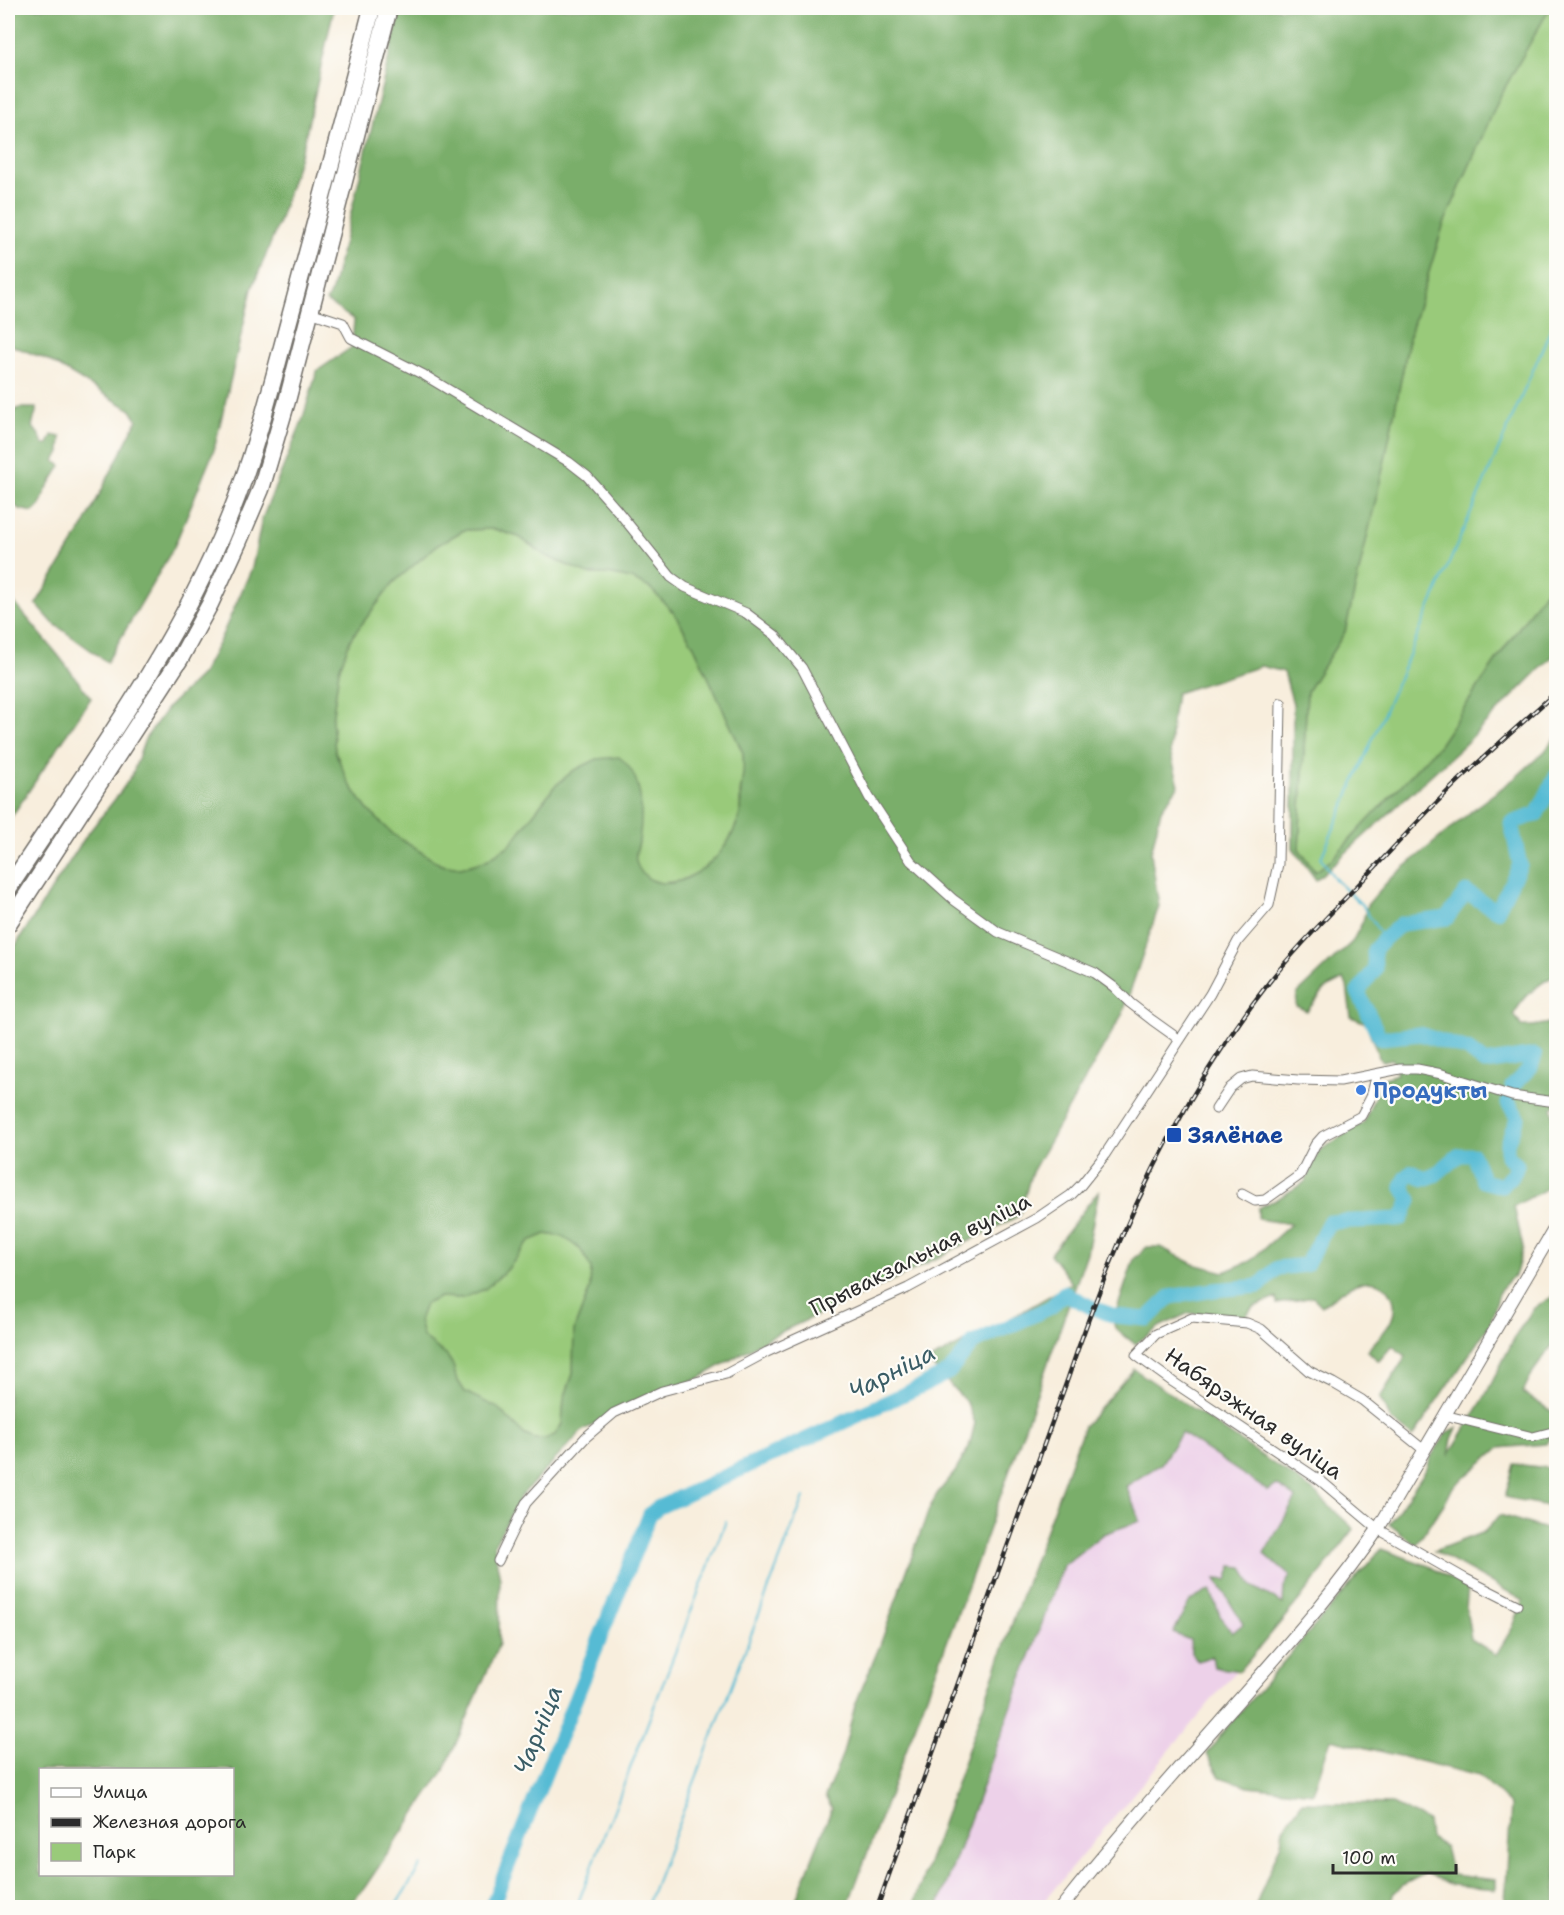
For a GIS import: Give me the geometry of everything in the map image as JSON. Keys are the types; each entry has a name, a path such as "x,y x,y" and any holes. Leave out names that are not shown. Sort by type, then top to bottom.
{"highway":[{"path":"8,889 156,661 187,607 228,521 268,398 372,8"},
{"path":"8,924 180,659 210,604 261,489 287,401 389,8"}],"street":[{"path":"310,312 343,323 351,338 424,375 569,462 587,476 671,577 685,587 746,613 774,635 802,668 869,796 911,861 954,900 998,932 1095,973 1130,1003 1180,1040"},
{"name":"Прывакзальная вуліца","path":"498,1561 526,1503 586,1437 614,1413 662,1390 726,1374 767,1352 908,1288 1037,1218 1071,1195 1092,1173 1210,994 1238,941 1269,905 1278,864 1281,703"},
{"path":"1216,1109 1230,1088 1241,1079 1252,1076 1340,1081 1400,1069 1417,1069 1442,1074 1512,1096 1557,1102"},
{"path":"1242,1194 1255,1201 1264,1200 1300,1175 1315,1145 1323,1136 1361,1116 1371,1097 1377,1074"},
{"path":"1061,1908 1149,1802 1311,1618 1351,1569 1378,1529 1556,1230"},
{"name":"Набярэжная вуліца","path":"1424,1449 1362,1401 1309,1371 1261,1329 1247,1323 1192,1318 1156,1334 1136,1355 1321,1481 1378,1529 1517,1605"},
{"path":"1444,1415 1525,1436 1533,1437 1557,1431"}],"shaded area":[{"path":"1134,1369 1312,1490 1354,1529 1039,1907 938,1908"}],"green space":[{"path":"8,8 334,8 304,143 278,225 252,289 214,450 174,547 107,662 53,623 36,604 82,529 137,420 131,410 48,360 8,344"},
{"path":"401,8 1553,8 1547,13 1499,98 1443,226 1410,334 1384,464 1345,632 1307,691 1299,849 1315,872 1331,860 1439,745 1556,575 1556,653 1464,745 1316,880 1293,848 1293,704 1284,672 1261,666 1176,693 1170,752 1179,785 1161,810 1151,853 1159,906 1123,1013 1031,1174 1020,1215 904,1275 770,1337 698,1379 628,1408 583,1430 520,1497 494,1545 500,1579 499,1644 445,1769 363,1890 346,1907 8,1907 8,957 86,836 132,775 145,739 168,707 202,674 219,642 252,568 262,519 302,421 317,371 352,347 354,320 326,301 332,290","holes":["494,529 519,537 546,556 588,574 608,574 632,579 650,588 674,613 694,646 743,753 743,775 739,817 726,845 713,861 683,880 668,883 652,881 640,870 635,856 640,831 640,796 633,774 619,757 597,759 573,771 554,787 510,845 485,861 461,868 441,865 394,835 367,809 348,782 335,751 332,721 339,670 351,638 393,583 436,546 464,530","546,1234 564,1237 581,1250 591,1268 590,1288 574,1330 573,1374 564,1399 562,1424 555,1435 545,1439 535,1439 525,1435 498,1408 465,1392 447,1356 423,1337 419,1320 425,1304 440,1297 463,1298 485,1289 507,1270 529,1241"]},
{"path":"1556,8 1556,575 1439,745 1331,860 1316,872 1299,849 1307,691 1345,632 1384,464 1410,334 1443,226 1499,98 1547,13"},
{"path":"36,408 32,426 40,436 43,445 48,444 52,435 61,437 60,452 55,461 61,466 47,488 40,505 33,512 19,509 8,499 8,446 12,442 14,433 11,429 15,410"},
{"path":"494,529 519,537 546,556 588,574 608,574 632,579 650,588 674,613 694,646 743,753 744,771 740,792 740,815 731,837 717,858 701,871 680,881 661,883 649,879 638,869 635,857 639,843 573,771 554,787 510,845 485,861 461,868 441,865 394,835 367,809 348,782 335,751 332,721 339,670 351,638 393,583 436,546 464,530"},
{"path":"8,595 91,698 8,822"},
{"path":"1556,737 1556,975 1532,991 1514,1014 1521,1026 1556,1022 1556,1106 1552,1107 1558,1159 1557,1169 1551,1185 1514,1206 1523,1248 1516,1273 1500,1290 1490,1324 1413,1437 1391,1420 1380,1398 1406,1356 1392,1346 1379,1361 1367,1351 1386,1329 1394,1313 1390,1292 1379,1283 1363,1282 1352,1286 1322,1306 1313,1297 1277,1304 1276,1298 1253,1307 1242,1320 1189,1313 1161,1326 1135,1344 1115,1328 1113,1321 1134,1259 1147,1247 1160,1247 1194,1264 1224,1272 1250,1261 1291,1224 1258,1219 1258,1208 1305,1182 1319,1151 1364,1122 1381,1082 1397,1074 1392,1059 1380,1060 1366,1023 1351,1017 1344,979 1326,988 1307,1011 1296,1006 1297,994 1352,942 1363,921 1367,905 1388,881 1480,804 1515,778 1545,751"},
{"path":"1099,1190 1087,1253 973,1573 847,1907 793,1907 832,1808 825,1797 843,1753 855,1705 880,1645 929,1509 969,1447 975,1423 967,1403 928,1361 1001,1324 1072,1283 1050,1254"},
{"path":"546,1234 564,1237 581,1250 591,1268 590,1288 574,1330 573,1374 564,1399 562,1424 555,1435 545,1439 535,1439 525,1435 480,1400 465,1392 447,1356 423,1337 419,1320 425,1304 440,1297 463,1298 507,1270 529,1241"},
{"path":"1555,1295 1556,1340 1533,1372 1523,1393 1556,1414 1556,1427 1546,1444 1499,1448 1453,1487 1416,1545 1389,1524 1428,1467 1430,1458 1447,1433 1457,1428 1449,1455 1483,1400 1517,1333 1534,1308"},
{"path":"1134,1369 1312,1490 1354,1529 1309,1588 1240,1671 1214,1667 1212,1656 1198,1661 1191,1653 1190,1640 1173,1633 1190,1601 1210,1590 1221,1618 1232,1633 1243,1624 1216,1579 1227,1580 1232,1566 1243,1567 1252,1586 1283,1604 1284,1587 1290,1576 1264,1554 1296,1498 1277,1485 1268,1491 1181,1433 1161,1464 1126,1486 1140,1521 1103,1534 1063,1566 938,1907 913,1907 1023,1592 1084,1426"},
{"path":"1514,1464 1556,1469 1556,1508 1505,1497"},
{"path":"1500,1515 1556,1532 1556,1905 1505,1902 1511,1805 1479,1776 1331,1739 1313,1793 1248,1786 1220,1777 1207,1754 1223,1732 1381,1549 1429,1566 1468,1589 1466,1608 1471,1639 1496,1655 1513,1627 1523,1600 1434,1551 1484,1532"},
{"path":"1302,1802 1392,1804 1428,1821 1430,1838 1445,1847 1452,1875 1496,1880 1496,1889 1452,1885 1426,1873 1403,1885 1393,1894 1391,1907 1255,1907 1281,1843 1283,1829"}],"waterway":[{"path":"1384,939 1362,905 1335,879 1321,858 1556,317"},
{"name":"Чарніца","path":"1512,1086 1531,1067 1535,1055 1485,1063 1468,1050 1420,1034 1380,1038 1358,992 1375,969 1374,950 1401,924 1447,918 1466,892 1497,911 1520,865 1511,823 1537,814 1556,776"},
{"name":"Чарніца","path":"491,1908 650,1514 657,1508 949,1372 973,1343 1051,1307 1064,1293 1115,1316 1147,1319 1170,1297 1259,1286 1277,1268 1306,1265 1329,1222 1401,1219 1410,1200 1402,1186 1412,1172 1424,1179 1435,1175 1459,1155 1473,1155 1483,1181 1502,1186 1515,1171 1517,1165 1507,1156 1507,1143 1518,1117 1508,1103"},
{"path":"646,1908 804,1497"},
{"path":"576,1908 726,1521"},
{"path":"394,1908 421,1865"}],"railway":[{"path":"877,1908 1086,1325 1128,1222 1178,1121 1237,1026 1291,956 1440,799 1556,692"}],"place":[{"name":"Продукты","path":"1361,1090"},
{"name":"Зялёнае","path":"1174,1135"}]}
